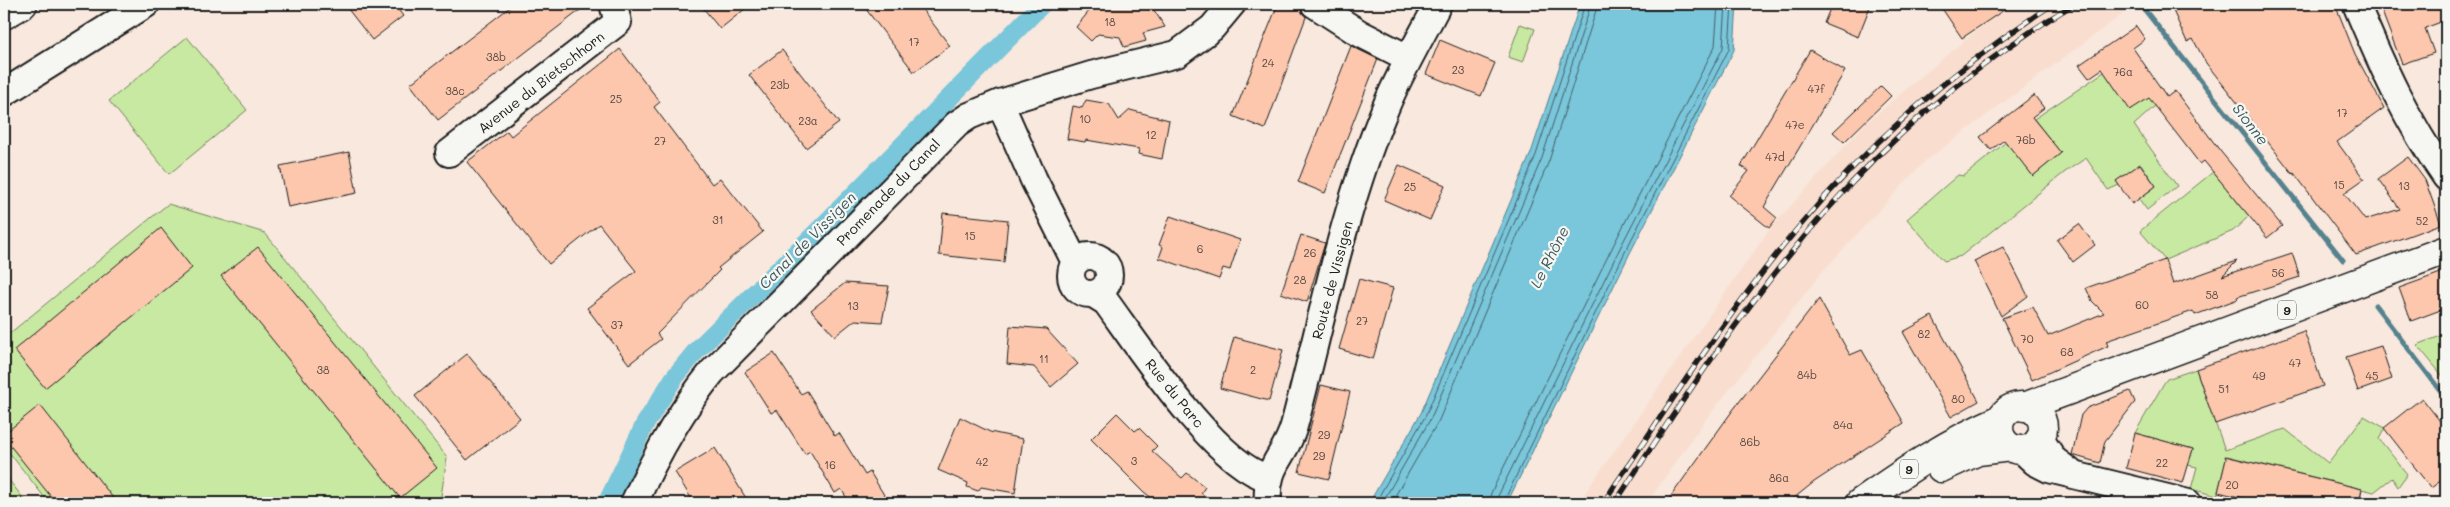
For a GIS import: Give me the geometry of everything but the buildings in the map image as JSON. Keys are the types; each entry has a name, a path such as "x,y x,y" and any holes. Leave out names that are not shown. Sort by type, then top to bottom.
{"main road":[{"path":"4,15 23,4"},
{"name":"9","path":"2024,407 2446,250"},
{"name":"9","path":"1890,503 1952,462 1978,451 2028,441 2068,406 2128,369"},
{"path":"2024,407 2039,416 2028,441 2000,435 2001,419 2012,408 2024,407"},
{"name":"9","path":"1860,503 1940,450 1969,433 2001,419"}],"street":[{"path":"4,93 146,4"},
{"name":"Avenue du Bietschhorn","path":"449,153 618,22 613,4"},
{"name":"Promenade du Canal","path":"634,503 653,464 680,417 718,365 949,130 969,116 1000,103 1091,75 1177,54 1212,28 1232,4"},
{"path":"1314,4 1359,33 1408,58"},
{"name":"Route de Vissigen","path":"1268,491 1293,430 1355,191 1385,108 1408,58 1438,4"},
{"path":"2356,4 2378,58 2405,114 2446,177"},
{"name":"Rue du Parc","path":"1000,103 1034,180 1075,262 1070,272 1072,284 1081,292 1093,294 1106,302 1177,399 1210,437 1268,491"},
{"path":"2028,441 2035,462 2044,467 2188,503"}],"shaded area":[{"path":"2016,4 2136,4 1925,161 1822,272 1703,423 1647,503 1578,503 1769,230 1866,123 1989,20"}],"green space":[{"path":"1520,24 1535,29 1523,62 1508,57"},
{"path":"187,37 247,110 169,174 109,101"},
{"path":"2104,72 2162,89 2155,106 2134,125 2177,186 2147,210 2139,199 2156,186 2141,164 2116,181 2119,185 2108,190 2086,158 2065,172 1961,256 1944,261 1907,219 1958,175 1964,176 2006,142 2033,176 2061,153 2034,119"},
{"path":"2213,172 2249,216 2233,231 2165,260 2140,231"},
{"path":"168,204 265,233 447,457 440,503 49,503 4,446 4,338"},
{"path":"2446,334 2446,380 2417,345"},
{"path":"2196,369 2225,450 2285,429 2328,463 2364,416 2385,428 2379,439 2407,474 2398,487 2392,478 2374,492 2227,456 2217,496 2191,489 2197,467 2188,465 2193,449 2135,433 2167,379"},
{"path":"4,474 27,503 4,503"}],"water":[{"name":"Le Rhône","path":"1580,4 1737,4 1734,50 1630,253 1507,503 1369,503 1421,413 1531,153"}],"waterway":[{"name":"Canal de Vissigen","path":"607,503 645,424 674,378 697,350 820,229 1042,4"},
{"name":"Sionne","path":"2140,4 2343,260"},
{"name":"Sionne","path":"2375,305 2446,398"}],"railway":[{"path":"1603,503 1721,328 1798,228 1826,196 1855,165 1917,106 1983,53 2053,4"},
{"path":"1615,503 1690,390 1743,315 1770,279 1855,179 1913,123 1975,72 2040,25 2074,4"}]}
